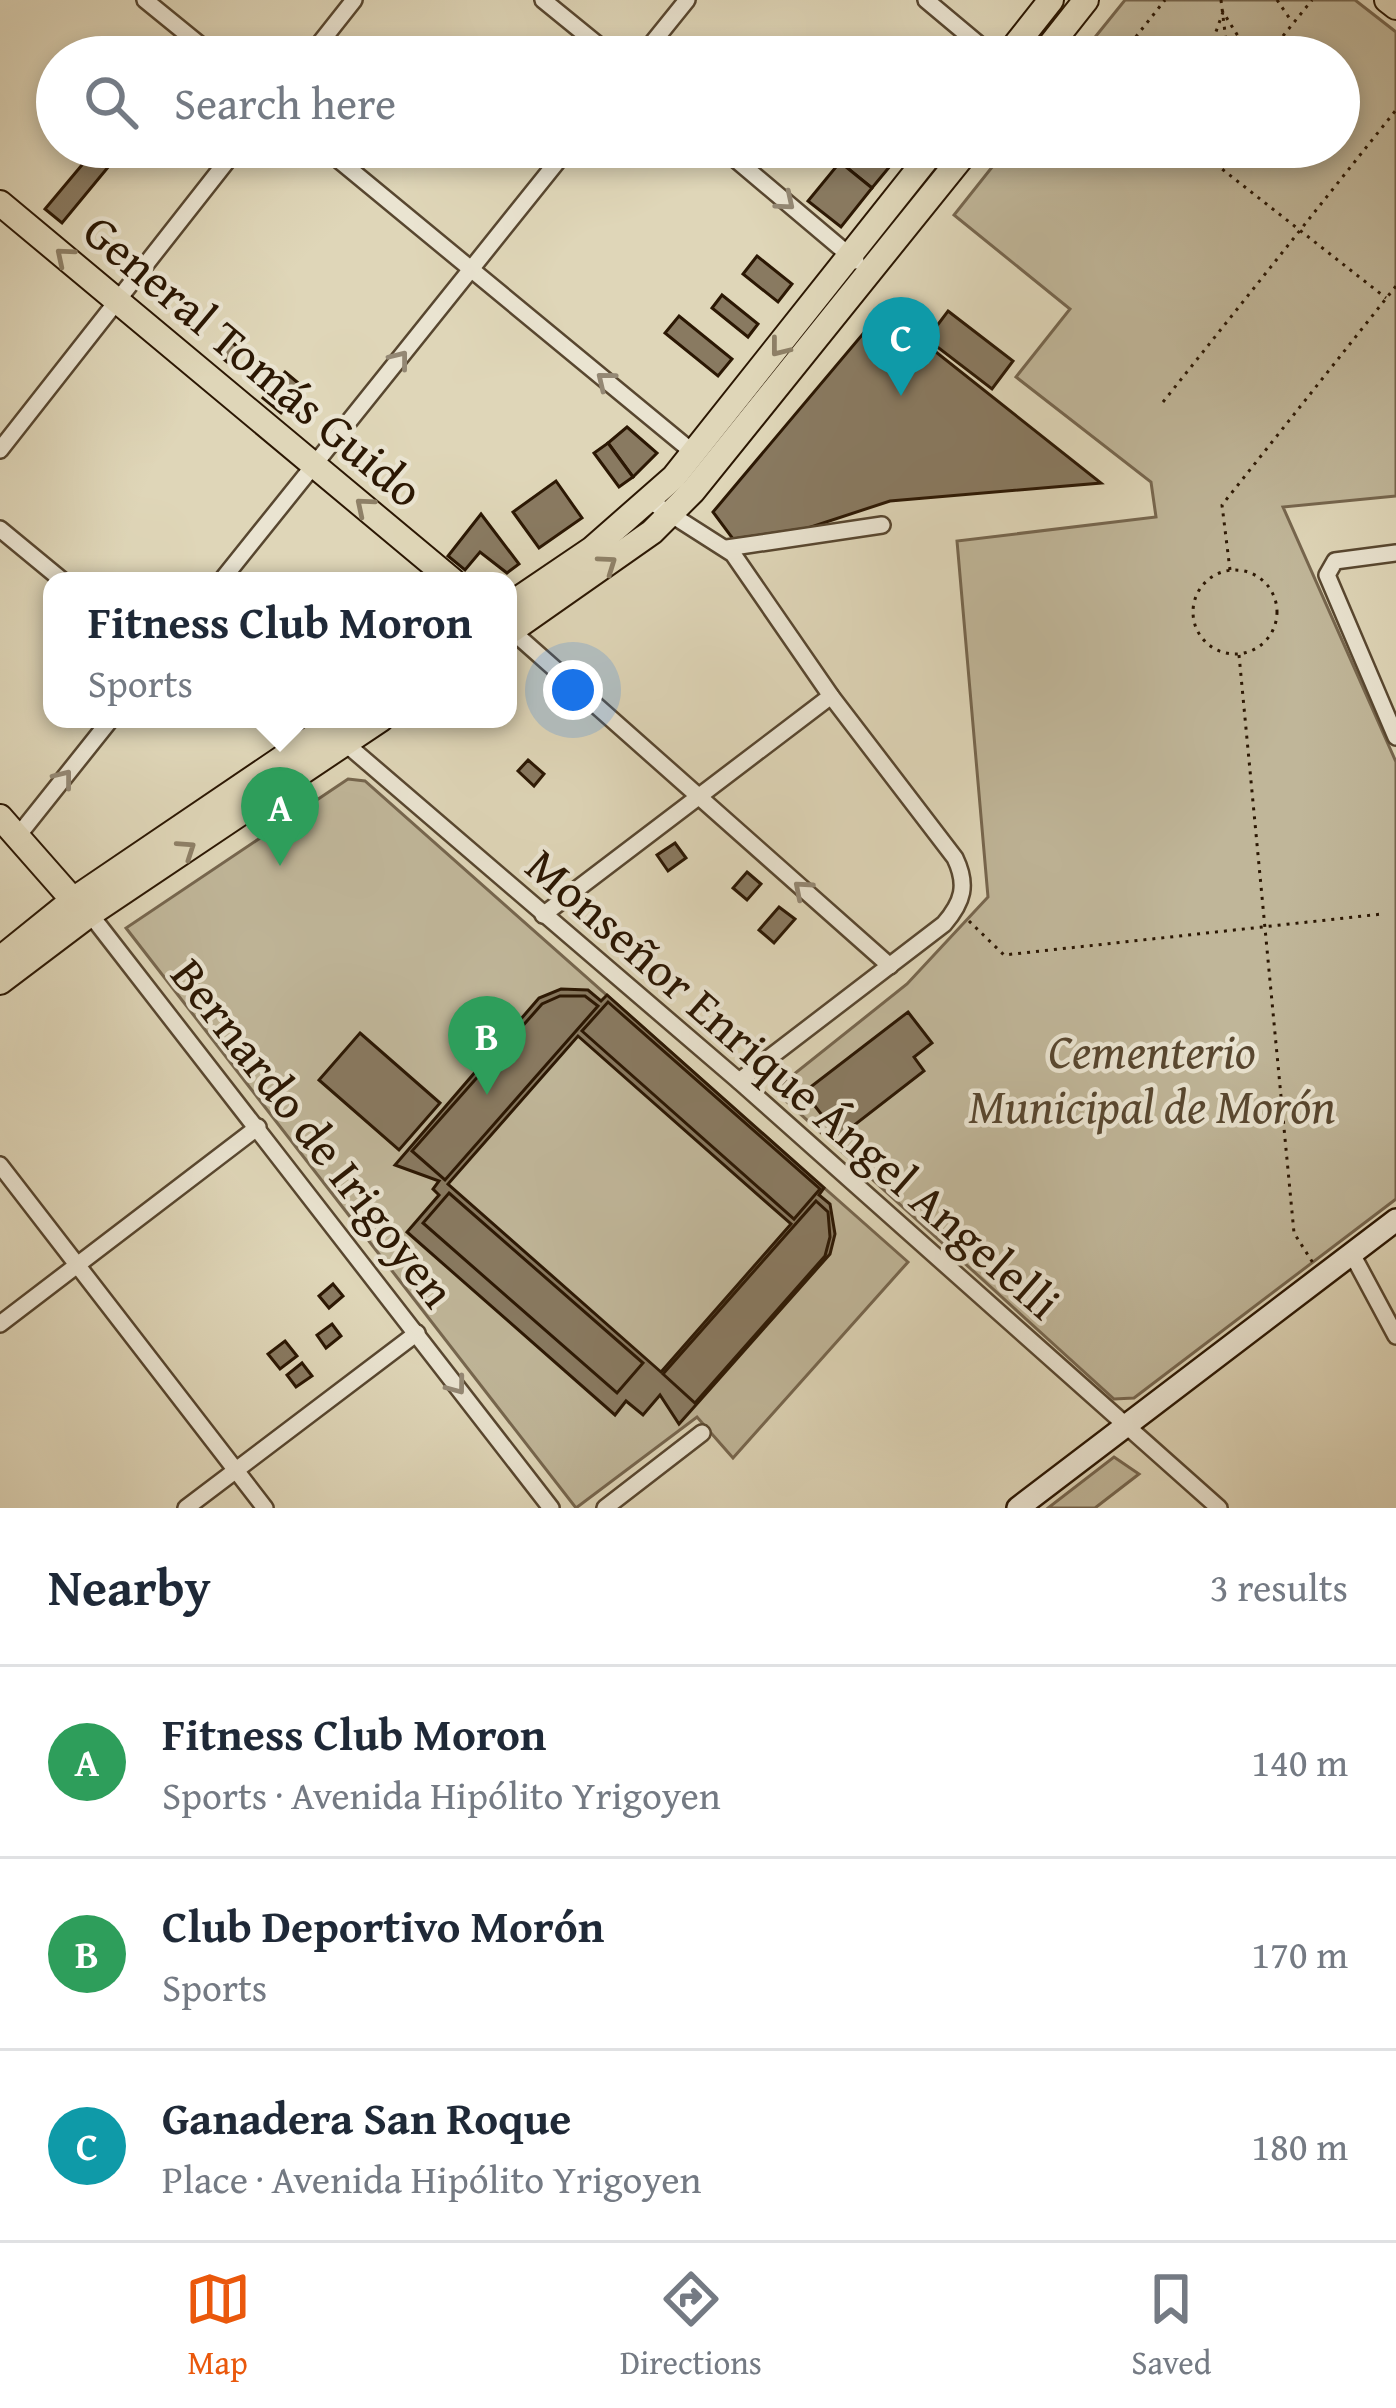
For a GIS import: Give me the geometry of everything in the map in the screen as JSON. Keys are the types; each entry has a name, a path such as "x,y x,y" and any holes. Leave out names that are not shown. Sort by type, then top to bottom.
{"main road":[{"path":"1023,36 1051,0"},
{"path":"1058,36 1086,0"},
{"path":"1387,0 1396,7"},
{"path":"660,509 695,454 920,168"},
{"path":"517,618 660,509 871,274 954,168"},
{"name":"General Tomás Guido","path":"0,203 442,572"},
{"path":"0,959 332,728"},
{"name":"Bernardo de Irigoyen","path":"0,817 81,907"},
{"path":"0,982 81,907"}],"street":[{"path":"146,0 190,36"},
{"path":"326,36 354,0"},
{"path":"544,0 588,36"},
{"path":"658,36 687,0"},
{"path":"926,0 969,36"},
{"path":"0,450 222,168"},
{"path":"348,168 695,454"},
{"path":"228,572 552,168"},
{"path":"746,168 871,274"},
{"path":"660,509 727,548 831,696 956,858 964,880 957,909 739,1082"},
{"path":"727,548 882,525"},
{"path":"0,530 52,572"},
{"path":"1396,553 1335,561 1327,568 1396,737"},
{"path":"517,631 698,799 890,965"},
{"path":"543,914 831,696"},
{"path":"17,837 104,728"},
{"name":"Monseñor Enrique Ángel Angelelli","path":"332,728 1219,1508"},
{"name":"Bernardo de Irigoyen","path":"81,907 258,1127 550,1508"},
{"path":"0,1324 258,1127"},
{"path":"0,1165 265,1508"},
{"path":"1018,1508 1396,1220"},
{"path":"1352,1254 1396,1336"},
{"path":"186,1508 417,1334"},
{"path":"605,1508 702,1433"}],"path":[{"path":"1136,36 1165,0"},
{"path":"1222,0 1226,36"},
{"path":"1277,0 1293,24"},
{"path":"1284,36 1312,0"},
{"path":"1214,36 1223,12"},
{"path":"1223,12 1238,36"},
{"path":"1360,155 1396,110"},
{"path":"1221,168 1396,301"},
{"path":"1163,402 1350,168"},
{"path":"1230,570 1222,505 1396,286"},
{"path":"1230,570 1262,579 1277,607 1268,639 1239,655 1208,646 1192,617 1201,586 1230,570"},
{"path":"1239,655 1294,1233 1322,1276"},
{"path":"968,919 1004,955 1382,914"}],"green space":[{"name":"Cementerio Municipal de Morón","path":"1125,0 1355,0 1396,32 1396,496 1283,507 1396,762 1396,1199 1134,1398 1114,1399 774,1090 907,984 988,897 957,541 1156,517 1151,482 1016,377 1070,309 954,215 991,168 1360,168 1360,36 1096,36"},
{"path":"348,779 365,781 908,1262 733,1458 697,1417 576,1508 126,928"},
{"path":"1114,1457 1139,1474 1095,1508 1048,1508"}],"building":[{"path":"79,168 107,168 62,223 45,209"},
{"path":"835,168 847,168 872,188 841,227 808,201"},
{"path":"847,168 889,168 872,188"},
{"path":"757,256 792,284 778,302 743,274"},
{"path":"722,295 758,324 748,337 712,308"},
{"path":"883,310 1101,483 890,501 808,528 733,539 713,512"},
{"path":"948,311 1013,361 992,389 927,339"},
{"path":"679,316 732,359 718,376 665,333"},
{"path":"226,337 239,348 227,362 214,351"},
{"path":"285,372 303,387 281,413 263,398"},
{"path":"627,427 657,453 633,477 608,443"},
{"path":"608,443 633,477 619,487 594,453"},
{"path":"556,481 582,518 539,548 513,512"},
{"path":"481,514 519,564 506,572 480,552 465,570 448,556"},
{"path":"528,760 544,774 534,786 518,771"},
{"path":"675,843 686,858 668,871 657,855"},
{"path":"747,872 761,884 747,900 733,888"},
{"path":"779,907 795,919 774,943 759,930"},
{"path":"561,989 588,990 601,1001 607,995 824,1188 819,1195 830,1204 835,1234 830,1254 679,1424 660,1395 643,1415 626,1401 615,1415 407,1232 439,1195 433,1189 439,1181 395,1165 539,998","holes":["578,1036 791,1224 661,1372 448,1184"]},
{"path":"560,996 585,996 598,1006 445,1180 412,1151 542,1004"},
{"path":"608,1002 820,1189 794,1219 582,1031"},
{"path":"908,1012 932,1043 914,1057 924,1071 839,1137 804,1092"},
{"path":"360,1033 440,1103 399,1150 319,1080"},
{"path":"449,1193 643,1363 617,1393 423,1223"},
{"path":"816,1201 828,1212 830,1237 825,1256 695,1403 663,1374"},
{"path":"333,1284 343,1296 329,1308 319,1296"},
{"path":"332,1324 341,1336 326,1348 317,1335"},
{"path":"285,1341 297,1356 280,1369 268,1354"},
{"path":"302,1363 312,1376 296,1387 287,1375"}],"place":[{"name":"Ganadera San Roque","path":"901,396"},
{"name":"Fitness Club Moron","path":"280,866"},
{"name":"Club Deportivo Morón","path":"487,1095"}]}
